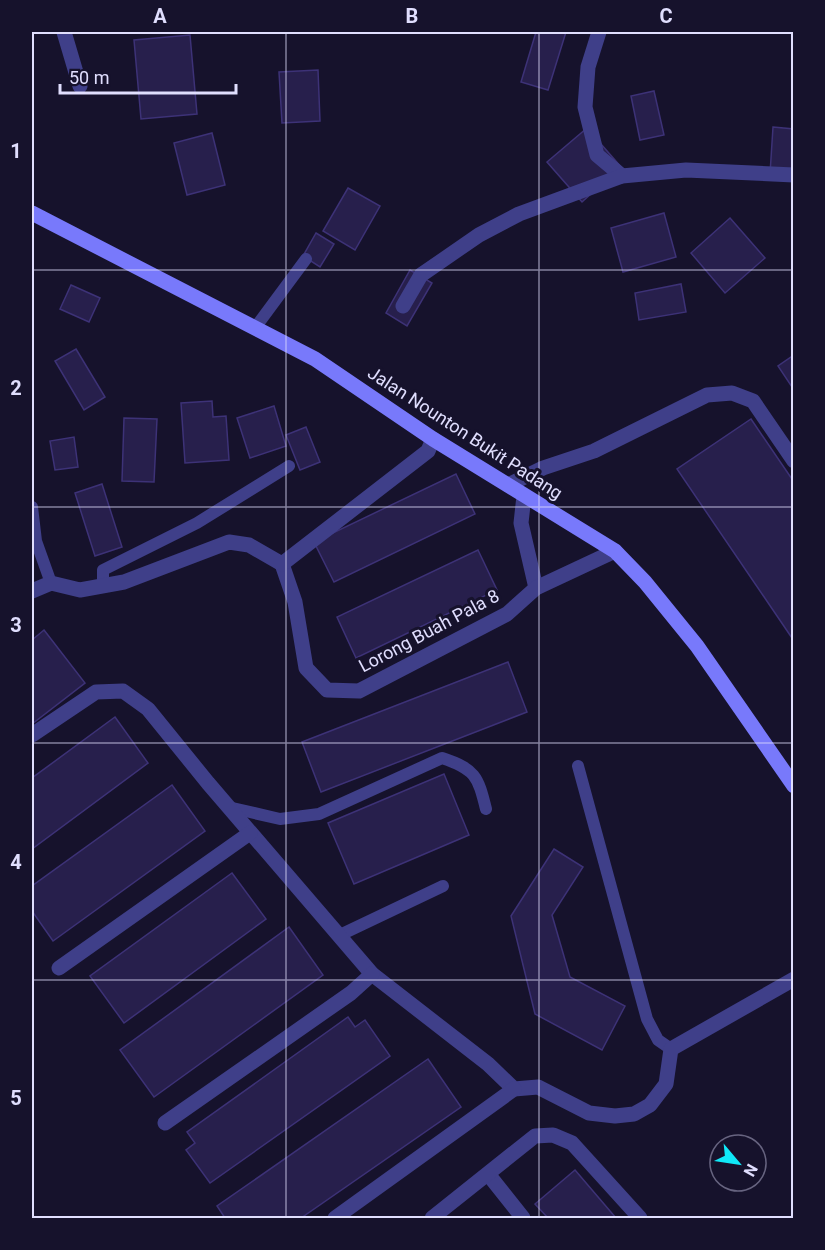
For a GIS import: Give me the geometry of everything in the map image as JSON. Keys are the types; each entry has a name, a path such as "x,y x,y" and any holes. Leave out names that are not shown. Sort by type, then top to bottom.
{"street":[{"path":"64,32 80,86"},
{"path":"598,32 588,67 585,107 597,155 622,176"},
{"path":"403,306 421,275 479,235 519,214 622,176 687,170 794,176"},
{"name":"Jalan Nounton Bukit Padang","path":"32,213 315,359 433,439 615,551 645,582 697,646 794,786"},
{"path":"508,485 543,468 594,451 707,395 732,393 753,401 794,461"},
{"path":"32,591 51,583 80,590 124,582 228,542 249,545 282,564 428,451 433,439"},
{"path":"524,496 521,523 536,588"},
{"name":"Lorong Buah Pala 8","path":"282,564 295,602 306,668 327,690 359,691 507,614 536,588 615,551"},
{"path":"32,735 96,692 123,691 148,709 228,807 372,974 488,1064 514,1089"},
{"path":"58,968 250,833"},
{"path":"165,1124 351,993 372,974"},
{"path":"335,1218 514,1089 538,1087 589,1113 615,1116 634,1114 650,1105 666,1084 671,1049 794,980"},
{"path":"432,1218 535,1136 553,1135 572,1143 640,1218"},
{"path":"488,1173 523,1218"}],"lane":[{"path":"255,328 306,260"},
{"path":"103,586 103,570 197,523 289,466"},
{"path":"32,507 36,541 51,583"},
{"path":"228,807 280,819 319,814 442,758 466,766 480,784 486,809"},
{"path":"578,766 647,1019 658,1040 671,1049"},
{"path":"340,935 443,886"}],"building":[{"path":"536,32 566,32 548,90 521,82"},
{"path":"190,35 197,114 141,119 134,40"},
{"path":"318,70 320,121 282,123 279,72"},
{"path":"654,91 664,135 640,140 631,96"},
{"path":"773,127 794,129 794,175 770,174"},
{"path":"587,128 621,167 582,202 547,162"},
{"path":"212,133 225,185 187,195 174,143"},
{"path":"348,188 380,206 355,250 323,231"},
{"path":"664,213 676,257 623,272 611,228"},
{"path":"730,218 765,258 725,293 691,253"},
{"path":"316,233 334,244 320,267 303,256"},
{"path":"410,270 432,283 407,326 386,313"},
{"path":"681,284 686,312 639,320 635,293"},
{"path":"71,285 100,298 89,322 60,309"},
{"path":"76,349 105,397 84,410 55,361"},
{"path":"794,355 794,390 778,366"},
{"path":"212,401 213,417 226,416 229,460 185,463 181,403"},
{"path":"274,406 286,446 250,458 237,418"},
{"path":"124,418 157,419 154,482 122,481"},
{"path":"751,419 794,482 794,641 677,469"},
{"path":"306,427 320,462 300,470 286,435"},
{"path":"74,437 78,467 55,470 50,441"},
{"path":"456,474 475,514 334,582 314,542"},
{"path":"102,484 122,547 95,556 75,493"},
{"path":"478,550 497,590 356,658 337,617"},
{"path":"44,630 85,683 32,724 32,640"},
{"path":"508,662 527,712 321,792 302,742"},
{"path":"115,717 148,763 32,849 32,778"},
{"path":"444,774 469,835 354,884 328,823"},
{"path":"172,785 205,831 53,941 32,911 32,886"},
{"path":"554,849 583,867 552,915 570,977 625,1006 602,1050 535,1014 511,916"},
{"path":"232,873 266,919 124,1023 90,976"},
{"path":"289,927 323,975 154,1097 120,1050"},
{"path":"348,1017 355,1027 365,1020 390,1056 210,1183 186,1150 195,1143 187,1132"},
{"path":"428,1059 461,1107 301,1218 225,1218 217,1206"},
{"path":"575,1170 616,1218 548,1218 535,1204"}]}
